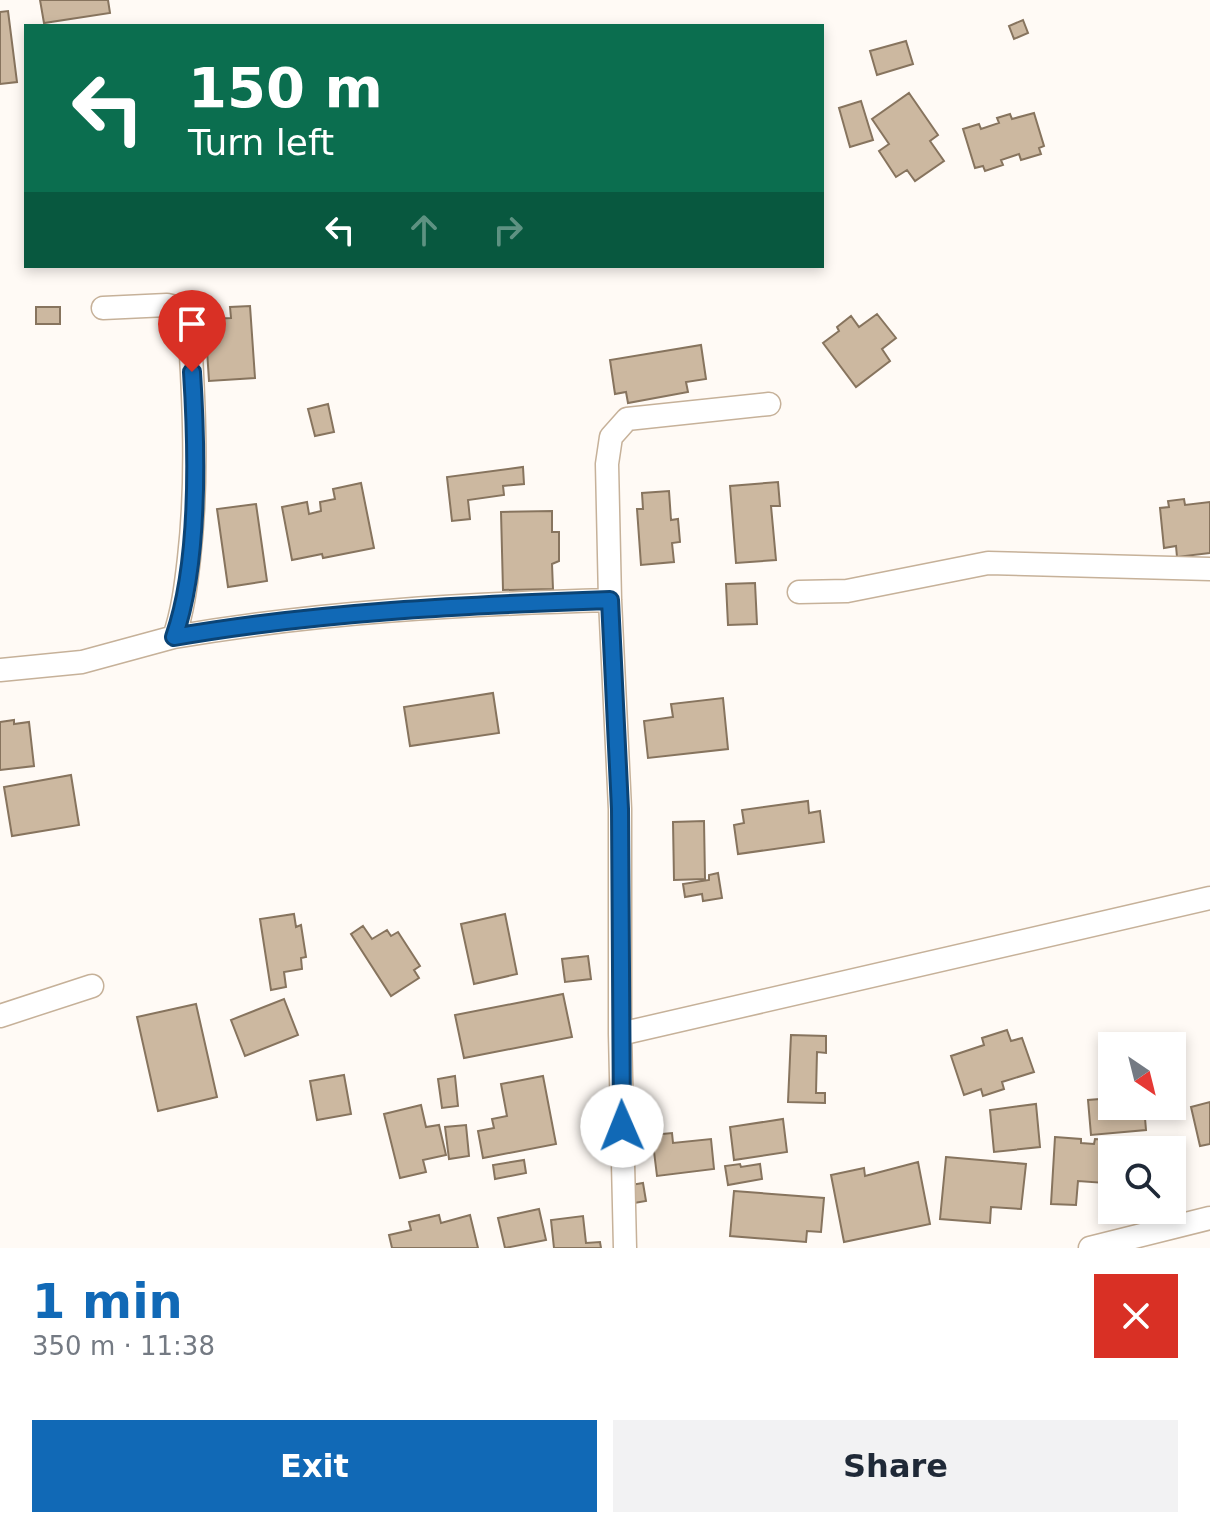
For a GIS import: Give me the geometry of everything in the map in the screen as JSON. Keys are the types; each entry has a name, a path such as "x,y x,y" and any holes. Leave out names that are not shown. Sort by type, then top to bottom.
{"street":[{"path":"103,308 167,305 180,308 189,321 195,423 193,524 185,588 174,637"},
{"path":"625,1248 620,1034 620,809 607,464 611,437 627,419 769,404"},
{"path":"799,592 847,591 988,563 1210,569"},
{"path":"0,670 82,662 174,637 318,617 481,604 610,600"},
{"path":"620,1034 1210,898"},
{"path":"0,1016 92,986"},
{"path":"1090,1248 1210,1218"}],"building":[{"path":"40,0 108,0 110,13 44,23"},
{"path":"8,11 17,82 0,84 0,12"},
{"path":"1023,20 1028,33 1014,39 1009,26"},
{"path":"906,41 913,64 877,75 870,51"},
{"path":"909,93 938,135 930,141 944,161 915,181 907,170 896,177 879,151 889,144 872,119"},
{"path":"861,101 873,140 850,147 839,108"},
{"path":"1034,113 1044,146 1039,148 1041,154 1021,160 1019,154 1001,160 1003,165 985,171 983,166 975,168 963,129 979,124 981,129 999,123 997,118 1010,114 1012,119"},
{"path":"250,306 255,378 209,381 205,319 231,318 230,307"},
{"path":"36,307 60,307 60,324 36,324"},
{"path":"877,314 896,338 882,349 890,361 856,387 823,343 839,331 837,327 851,316 859,327"},
{"path":"701,345 706,379 686,382 688,392 628,403 626,392 615,394 610,360"},
{"path":"328,404 334,432 315,436 308,409"},
{"path":"523,467 524,484 503,486 504,495 468,500 470,519 452,521 447,477"},
{"path":"778,482 780,506 771,506 776,560 736,563 730,486"},
{"path":"361,483 374,548 323,558 322,554 292,560 282,507 307,502 309,514 321,511 320,502 335,499 333,489"},
{"path":"669,491 671,520 678,519 680,542 672,543 674,562 641,565 637,509 643,509 642,493"},
{"path":"1184,499 1185,505 1210,502 1210,553 1177,557 1176,546 1164,548 1160,508 1169,507 1168,501"},
{"path":"256,504 267,581 228,587 217,509"},
{"path":"552,511 552,532 559,532 559,561 552,564 553,589 503,590 501,512"},
{"path":"755,583 757,624 728,625 726,584"},
{"path":"493,693 499,733 410,746 404,707"},
{"path":"723,698 728,749 648,758 644,721 673,717 671,704"},
{"path":"14,720 14,724 29,722 34,766 0,770 0,722"},
{"path":"71,775 79,825 12,836 4,787"},
{"path":"808,801 809,813 820,811 824,842 738,854 734,825 744,823 742,810"},
{"path":"704,821 705,879 674,880 673,822"},
{"path":"718,873 722,898 703,901 702,894 685,897 683,884 709,880 709,875"},
{"path":"294,914 296,927 301,925 306,957 301,958 302,969 284,972 286,987 271,990 260,919"},
{"path":"505,914 517,974 474,984 461,924"},
{"path":"363,926 372,939 387,930 391,936 398,932 420,966 414,970 419,978 391,996 351,934"},
{"path":"588,956 591,979 565,982 562,959"},
{"path":"563,994 572,1037 464,1058 455,1015"},
{"path":"284,999 298,1035 245,1056 231,1020"},
{"path":"196,1004 217,1097 158,1111 137,1017"},
{"path":"1007,1030 1011,1041 1022,1038 1034,1072 1002,1082 1004,1089 983,1096 981,1089 964,1095 951,1056 984,1045 982,1038"},
{"path":"791,1035 826,1036 826,1053 817,1052 816,1093 825,1093 825,1103 788,1102"},
{"path":"344,1075 351,1114 317,1120 310,1081"},
{"path":"455,1076 458,1106 442,1108 438,1079"},
{"path":"543,1076 556,1144 483,1158 478,1131 494,1128 492,1119 507,1116 501,1084"},
{"path":"1098,1099 1098,1120 1145,1120 1146,1130 1091,1135 1088,1100"},
{"path":"1210,1102 1210,1144 1200,1146 1191,1107"},
{"path":"1036,1104 1040,1147 994,1152 990,1110"},
{"path":"421,1105 426,1127 439,1125 446,1155 423,1160 426,1172 400,1178 384,1114"},
{"path":"783,1119 787,1152 734,1160 730,1127"},
{"path":"466,1125 469,1156 449,1159 445,1127"},
{"path":"672,1133 673,1143 711,1139 714,1169 657,1176 652,1135"},
{"path":"1055,1137 1081,1139 1081,1143 1094,1144 1095,1139 1098,1139 1098,1182 1078,1181 1076,1205 1051,1204"},
{"path":"946,1157 1026,1164 1021,1209 991,1207 990,1223 940,1219"},
{"path":"524,1160 526,1173 495,1179 493,1165"},
{"path":"918,1162 930,1224 844,1242 831,1175 864,1168 865,1176"},
{"path":"740,1164 741,1167 760,1164 762,1179 728,1185 725,1166"},
{"path":"643,1183 646,1201 628,1204 625,1186"},
{"path":"734,1191 824,1198 821,1232 807,1231 806,1242 730,1236"},
{"path":"539,1209 546,1240 505,1248 498,1218"},
{"path":"439,1215 441,1223 470,1215 478,1248 392,1248 389,1235 411,1230 409,1222"},
{"path":"583,1216 586,1243 600,1242 601,1248 554,1248 551,1220"}],"route":[{"path":"192,372 195,423 193,524 180,621 174,637 318,617 481,604 610,600 620,809 622,1126"}]}
